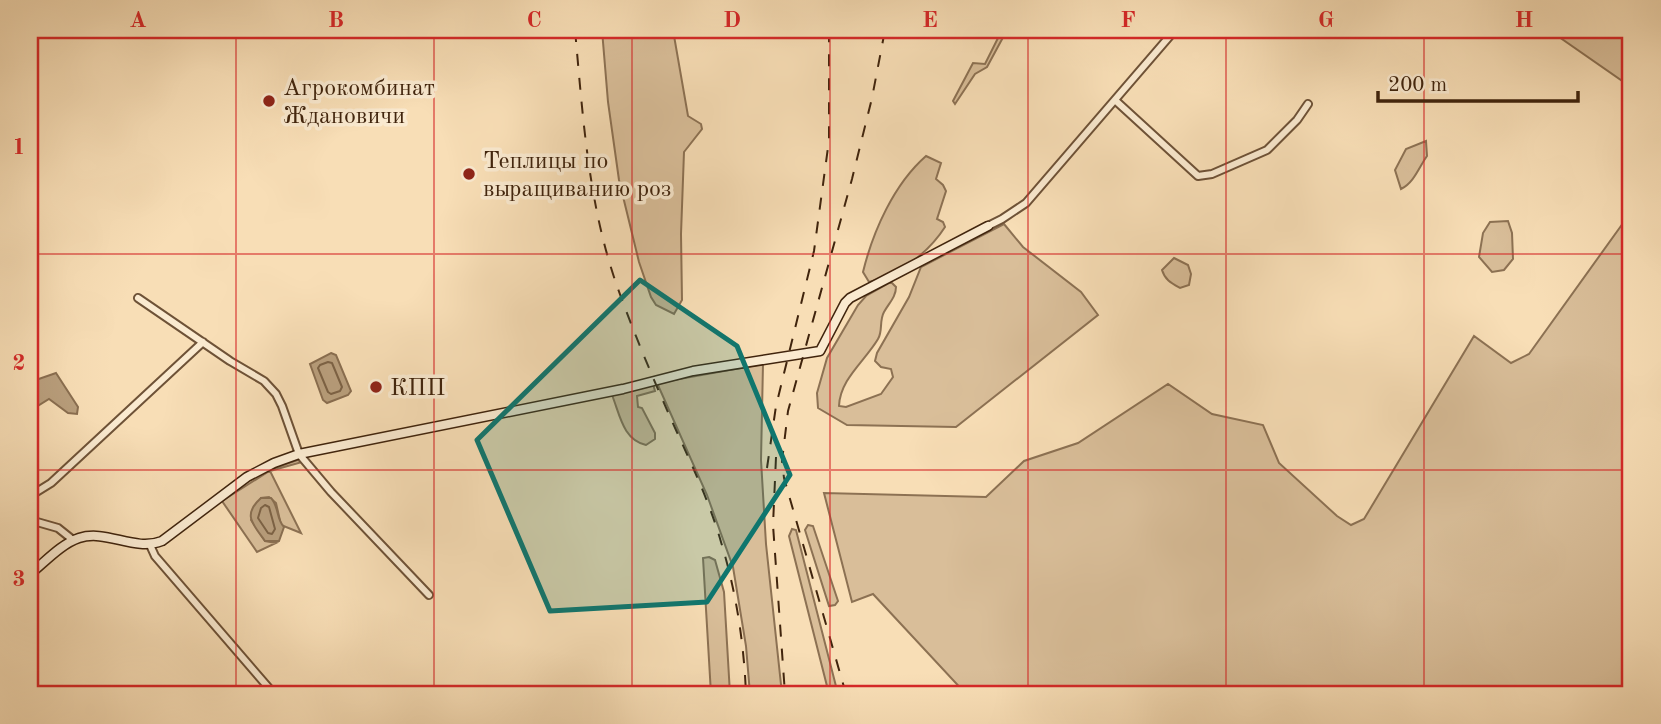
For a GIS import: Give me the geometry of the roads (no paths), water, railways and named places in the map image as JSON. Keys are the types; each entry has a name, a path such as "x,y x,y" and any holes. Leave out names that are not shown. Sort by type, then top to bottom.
{"street":[{"path":"30,574 73,540 99,536 150,545 169,537 247,477 299,454 623,389 693,371 820,351 850,298 1002,219 1026,203 1175,30"},
{"path":"1116,101 1198,176 1212,174 1268,150 1297,120 1308,104"},
{"path":"138,298 264,381 276,394 299,454 331,492 429,595"},
{"path":"30,496 51,483 203,342"},
{"path":"30,520 58,528 73,540"},
{"path":"150,545 155,556 274,694"}],"water":[{"path":"331,353 336,355 351,391 348,395 327,403 323,400 310,364"},
{"path":"56,373 78,407 77,414 68,413 49,399 33,409 30,418 30,382"},
{"path":"261,498 271,498 275,505 284,527 279,541 265,541 251,520 252,509"}],"railway":[{"path":"575,30 588,160 607,255 636,337 716,526 731,579 738,617 746,694"},
{"path":"767,468 776,406 814,251 829,140 829,30"},
{"path":"846,694 784,478 782,461 788,411 852,179 885,30"},
{"path":"776,457 773,525 785,694"}],"place":[{"name":"Агрокомбинат Ждановичи","path":"269,101"},
{"name":"Теплицы по выращиванию роз","path":"469,174"},
{"name":"КПП","path":"376,387"}]}
